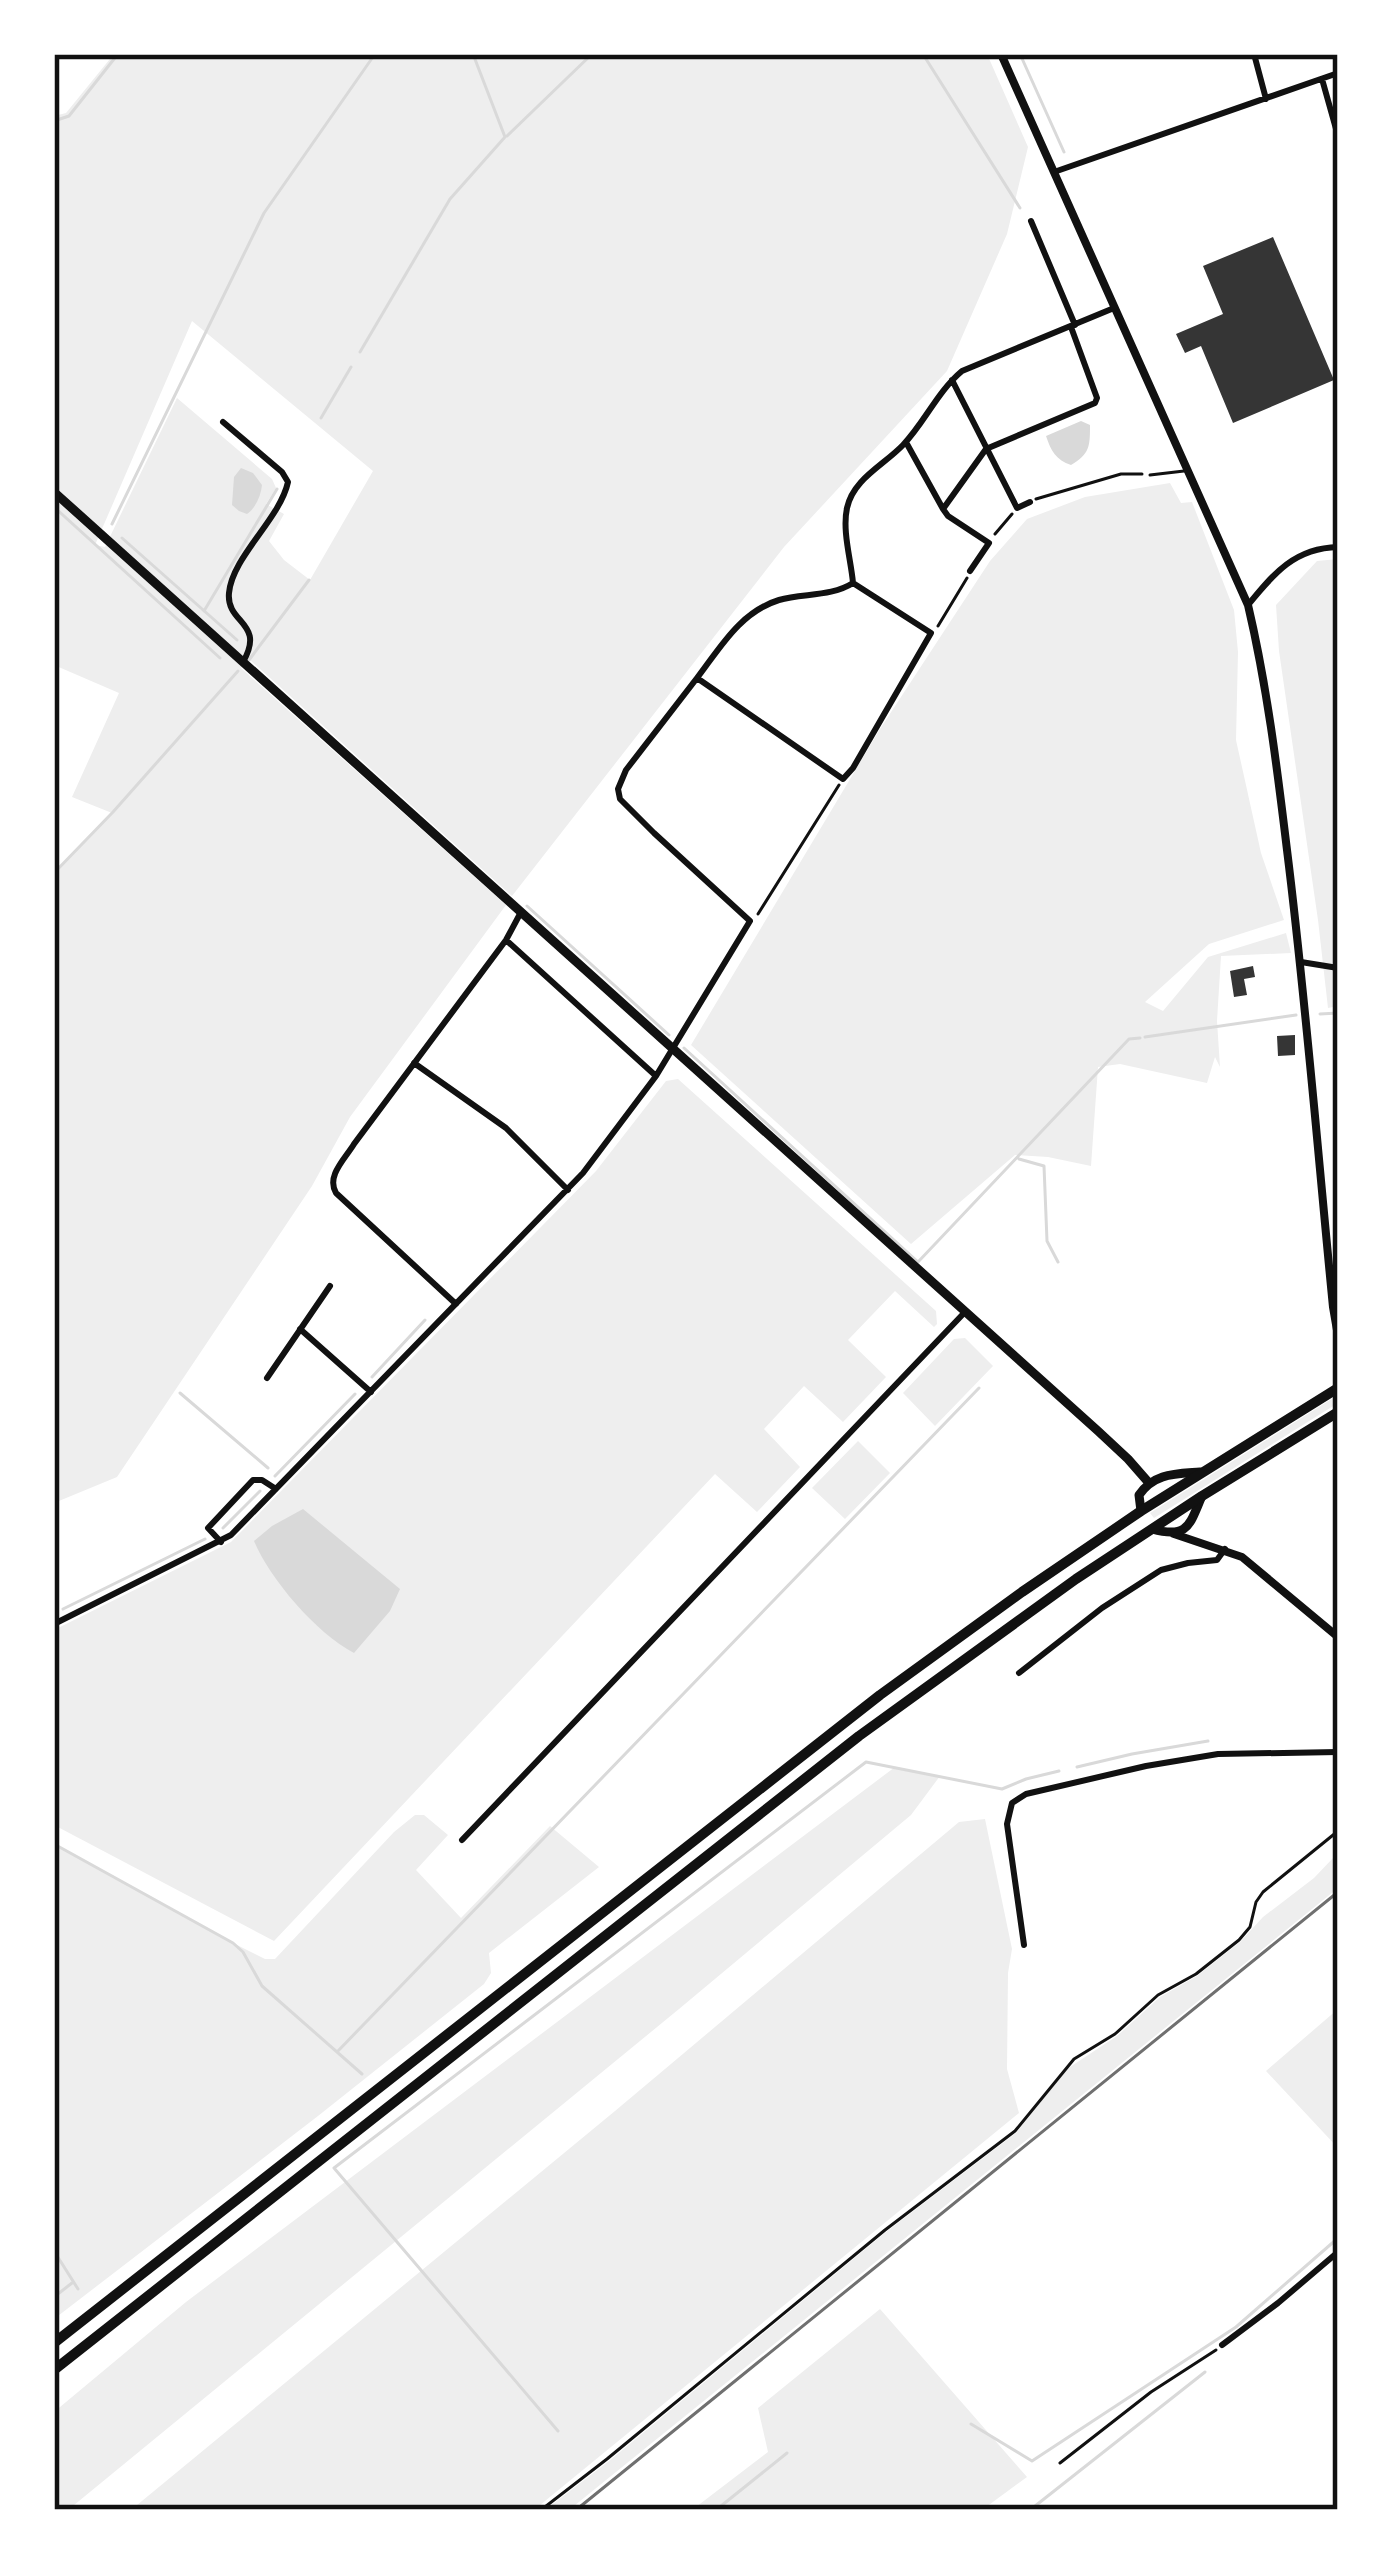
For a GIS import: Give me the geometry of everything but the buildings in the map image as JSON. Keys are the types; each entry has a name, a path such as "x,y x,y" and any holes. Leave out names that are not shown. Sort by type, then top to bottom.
{"highway":[{"path":"54,2343 880,1695 1142,1510 1338,1388"},
{"path":"54,2370 888,1715 1152,1529 1338,1412"},
{"path":"880,1695 876,1710 888,1715"}],"main road":[{"path":"54,492 1128,1459 1149,1483"},
{"path":"1142,1510 1139,1496 1149,1483 1164,1475 1200,1472"},
{"path":"1152,1529 1171,1533 1186,1529 1202,1496"}],"street":[{"path":"1000,54 1248,605 1272,728 1301,962 1338,1336"},
{"path":"1254,54 1265,99"},
{"path":"1054,172 1338,73"},
{"path":"1322,79 1338,136"},
{"path":"943,508 986,449 1095,403 1097,398 1031,221"},
{"path":"853,583 846,521 851,495 906,442 952,380 962,371 1114,308"},
{"path":"952,380 1017,508 1030,502"},
{"path":"223,422 288,482 283,499 229,590 230,605 250,632 251,648 243,662"},
{"path":"906,442 948,515 989,543 970,571"},
{"path":"1248,605 1282,567 1315,548 1338,547"},
{"path":"697,679 843,779 931,633 853,583"},
{"path":"54,1610 56,1623 231,1535 584,1173 656,1076 750,921 620,799 618,789 626,770 742,620 778,601 844,589 853,583"},
{"path":"456,1304 336,1193 332,1178 506,940 521,912"},
{"path":"506,940 656,1076"},
{"path":"1301,962 1338,968"},
{"path":"414,1063 506,1128 568,1190"},
{"path":"267,1378 330,1286"},
{"path":"462,1840 965,1312"},
{"path":"301,1329 371,1392"},
{"path":"220,1542 208,1528 253,1480 276,1489"},
{"path":"1192,1519 1209,1545"},
{"path":"1171,1533 1242,1557 1338,1637"},
{"path":"1019,1673 1102,1608 1161,1570 1217,1560 1225,1550"},
{"path":"1024,1946 1007,1824 1012,1803 1026,1794 1218,1754 1338,1752"},
{"path":"1222,2345 1338,2252"}],"lane":[{"path":"1150,475 1186,470"}],"path":[{"path":"1030,502 1120,475 1150,475"},
{"path":"989,543 1017,508"},
{"path":"931,633 970,571"},
{"path":"750,921 774,893 843,779"},
{"path":"541,2510 867,2244 1015,2131 1065,2067 1238,1940 1250,1927 1263,1892 1338,1831"},
{"path":"1060,2463 1151,2392 1222,2345"}],"shaded area":[{"path":"114,54 987,54 1028,147 1007,234 947,371 784,547 512,896 250,660 241,668 506,905 350,1117 312,1186 117,1477 54,1503 54,873 112,813 72,797 119,693 54,665 54,116 66,113","holes":["192,321 373,471 310,580 269,541 284,514 266,504 276,488 272,479 177,398 105,547 95,545"]},
{"path":"1081,421 1090,425 1089,444 1071,465 1055,454 1046,436"},
{"path":"241,468 253,473 262,485 258,501 247,514 232,505 234,477"},
{"path":"1170,483 1181,503 1192,502 1234,610 1236,740 1261,853 1284,920 1209,944 1145,1002 1163,1011 1208,957 1286,933 1291,953 1221,956 1220,1067 1215,1057 1207,1083 1120,1064 1098,1067 1091,1166 1015,1155 911,1244 691,1045 880,729 990,561 1027,519 1085,497"},
{"path":"1338,559 1338,1006 1328,1008 1276,605 1317,561"},
{"path":"678,1079 936,1311 937,1324 934,1327 895,1291 848,1340 886,1377 843,1422 804,1386 764,1429 800,1467 757,1512 715,1474 274,1941 54,1825 54,1630 231,1542 596,1171 666,1081"},
{"path":"965,1338 993,1366 935,1426 903,1393 954,1339"},
{"path":"1338,1395 1338,1403 1154,1518 1150,1513"},
{"path":"858,1441 890,1473 845,1519 812,1488"},
{"path":"303,1509 400,1589 390,1611 354,1653 296,1604 254,1541"},
{"path":"895,1767 940,1776 911,1815 68,2510 54,2510 54,2412 186,2302"},
{"path":"415,1815 424,1815 448,1835 416,1870 461,1918 550,1826 599,1867 489,1953 491,1973 484,1984 54,2319 54,1844 233,1943 275,1959"},
{"path":"985,1819 1012,1949 1007,2069 1019,2113 534,2510 131,2510 959,1822"},
{"path":"1333,1858 1338,1865 1338,1888 569,2510 545,2510 886,2232 1016,2133 1067,2069 1240,1942"},
{"path":"1338,2009 1338,2148 1266,2071"},
{"path":"880,2309 1027,2477 982,2510 692,2510 768,2452 758,2408"}],"waterway":[{"path":"54,121 69,116 118,54"},
{"path":"112,524 264,213 375,54"},
{"path":"360,352 450,199 505,137 473,54"},
{"path":"507,136 592,54"},
{"path":"1020,54 1064,152"},
{"path":"926,59 1020,208"},
{"path":"321,418 351,367"},
{"path":"204,611 277,489"},
{"path":"54,507 220,658"},
{"path":"122,538 237,640"},
{"path":"249,660 309,580"},
{"path":"54,873 238,671"},
{"path":"527,906 669,1035"},
{"path":"1320,1014 1338,1013"},
{"path":"1145,1037 1296,1015"},
{"path":"684,1048 918,1262 1129,1039 1140,1038"},
{"path":"1019,1159 1044,1166 1047,1241 1058,1262"},
{"path":"372,1377 425,1320"},
{"path":"337,2052 979,1388"},
{"path":"180,1393 268,1468"},
{"path":"275,1476 355,1394"},
{"path":"223,1528 260,1491"},
{"path":"63,1609 205,1539"},
{"path":"1077,1767 1208,1741"},
{"path":"558,2431 334,2168 866,1762 1002,1789 1059,1771"},
{"path":"54,1844 233,1943 262,1986 362,2074"},
{"path":"971,2424 1032,2461 1236,2327 1338,2238"},
{"path":"54,2251 78,2289"},
{"path":"54,2297 72,2283"},
{"path":"1030,2510 1205,2372"},
{"path":"716,2510 787,2453"},
{"path":"54,2501 59,2510"}],"railway":[{"path":"576,2510 1338,1892"}]}
